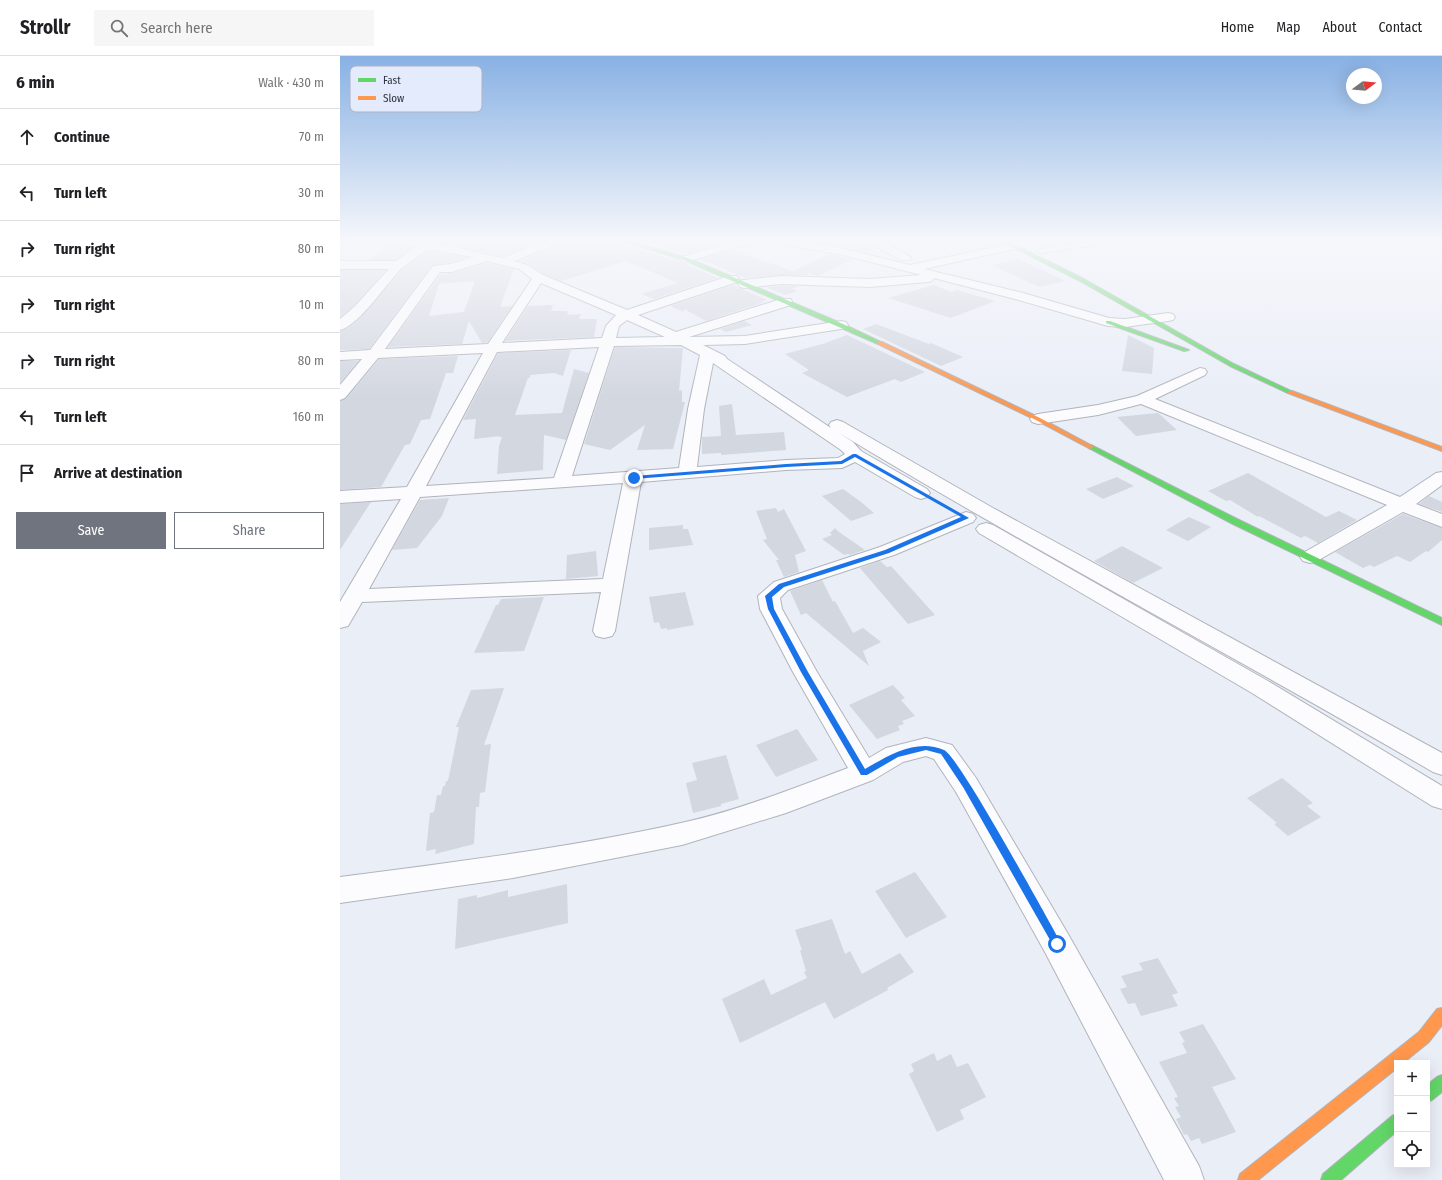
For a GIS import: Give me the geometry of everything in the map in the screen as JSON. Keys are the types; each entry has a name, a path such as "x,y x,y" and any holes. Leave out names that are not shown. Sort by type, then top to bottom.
{"street":[{"path":"340,326 360,309 376,291"},
{"path":"340,395 374,354 420,291"},
{"path":"340,621 356,596 414,494 493,347 530,291"},
{"path":"570,291 679,339 749,372 960,498 1343,708 1442,765"},
{"path":"561,483 608,342 610,330 614,322 625,315 703,291"},
{"path":"762,291 841,325 1038,419 1236,522 1442,622"},
{"path":"1002,291 1094,317 1115,311 1160,316 1232,365"},
{"path":"1086,291 1115,311 1280,388 1442,448"},
{"path":"679,339 786,302"},
{"path":"340,310 360,309"},
{"path":"1115,311 1125,323 1160,316"},
{"path":"340,356 493,347 679,339 745,340 841,325"},
{"path":"1187,329 1199,336"},
{"path":"708,353 846,446 855,455 1260,687 1442,799"},
{"path":"687,473 696,409 708,353"},
{"path":"1038,419 1098,410 1142,399 1200,372"},
{"path":"1142,399 1442,521"},
{"path":"340,497 414,494 687,473 842,463 855,455"},
{"path":"1310,557 1403,504 1442,477"},
{"path":"604,631 634,478"},
{"path":"864,773 805,672 771,609 769,596 781,586 887,551 966,518"},
{"path":"356,596 613,586"},
{"path":"340,890 513,866 682,834 776,806 864,773 895,755 926,747 944,752 966,785 1057,944 1185,1180"},
{"path":"1246,1180 1424,1037 1442,1014"},
{"path":"1430,1092 1442,1082"},
{"path":"1329,1180 1394,1124"}],"building":[{"path":"340,291 366,291 354,305 340,317"},
{"path":"383,291 412,291 369,349 340,350 340,331 348,328 357,321"},
{"path":"428,291 437,291 429,316 464,312 471,291 506,291 500,307 512,306 487,343 482,343 469,321 462,344 388,347"},
{"path":"650,291 677,291 654,299 641,294"},
{"path":"714,291 748,291 767,300 762,301 765,302 706,321 684,309 684,312 670,306"},
{"path":"777,291 797,291 785,295"},
{"path":"911,291 962,291 995,301 951,318 888,298"},
{"path":"553,305 551,311 567,311 568,315 581,314 579,319 597,319 594,337 505,341 528,306"},
{"path":"744,321 752,325 726,332 720,329"},
{"path":"876,324 929,344 931,343 963,357 941,366 863,329"},
{"path":"847,335 925,372 901,382 895,379 847,397 802,373 809,370 785,354 826,343"},
{"path":"1128,335 1154,348 1152,374 1122,371"},
{"path":"615,347 683,348 679,391 682,390 682,402 685,402 673,449 637,450 645,425 610,450 584,444"},
{"path":"571,350 563,376 554,373 530,375 515,415 562,413 574,369 589,373 566,440 544,435 543,470 497,474 499,446 502,437 474,439 476,419 463,420 498,353"},
{"path":"458,356 453,373 446,373 430,419 421,420 410,444 405,445 381,487 340,490 340,401 346,399 379,359"},
{"path":"340,361 359,361 340,383"},
{"path":"732,404 736,435 784,432 786,450 721,455 721,453 702,454 702,437 721,436 719,406"},
{"path":"1158,413 1177,430 1136,436 1117,417"},
{"path":"1248,473 1326,517 1339,511 1357,520 1318,543 1305,536 1301,538 1259,516 1258,517 1230,500 1226,501 1208,491"},
{"path":"1117,477 1134,486 1103,499 1086,489"},
{"path":"843,489 874,513 851,521 822,496"},
{"path":"1429,496 1442,502 1442,512 1419,504"},
{"path":"449,498 442,516 417,548 392,550 420,500"},
{"path":"371,502 340,550 340,504"},
{"path":"776,508 778,512 784,509 806,551 795,555 799,572 784,577 776,560 779,560 763,540 767,539 756,511"},
{"path":"1403,514 1442,528 1442,540 1428,552 1426,551 1410,562 1397,556 1374,567 1370,565 1363,568 1335,552"},
{"path":"1189,517 1211,527 1188,541 1166,530"},
{"path":"683,525 683,529 688,529 693,545 649,550 649,528"},
{"path":"835,528 865,550 850,555 844,555 822,539 832,535 830,533"},
{"path":"1122,546 1163,568 1133,583 1094,561"},
{"path":"596,551 598,576 566,579 567,555"},
{"path":"880,561 887,567 891,566 935,615 908,624 860,568"},
{"path":"822,580 833,602 835,601 853,633 863,628 881,642 863,651 869,666 806,613 801,615 790,591"},
{"path":"685,592 694,625 667,630 667,628 661,629 659,622 654,623 649,597"},
{"path":"544,597 524,651 474,653 496,605 498,605 501,599"},
{"path":"893,685 905,698 901,700 915,716 902,721 904,724 898,726 900,730 877,739 849,705"},
{"path":"504,688 484,745 491,744 485,792 480,793 479,807 476,807 474,844 435,854 436,849 426,851 430,813 434,812 437,795 441,795 443,786 445,786 446,781 448,781 459,727 456,727 471,690"},
{"path":"797,729 818,760 776,777 756,745"},
{"path":"726,755 739,799 721,804 721,806 693,813 686,783 697,780 692,763"},
{"path":"1282,778 1313,803 1307,806 1321,817 1288,836 1274,824 1277,823 1247,798"},
{"path":"915,872 947,917 906,938 875,891"},
{"path":"567,884 568,923 455,949 458,899 477,895 477,898 508,890 508,897"},
{"path":"832,919 845,954 850,951 862,974 900,953 914,972 887,988 888,990 834,1019 825,1002 740,1043 722,999 764,979 771,995 807,978 804,972 806,971 800,950 802,950 795,930"},
{"path":"1158,958 1178,993 1172,995 1178,1006 1141,1016 1135,1003 1128,1004 1120,989 1127,987 1121,976 1143,970 1139,963"},
{"path":"1203,1024 1236,1079 1212,1087 1236,1132 1202,1144 1199,1138 1191,1141 1187,1134 1184,1135 1176,1119 1181,1117 1175,1107 1179,1106 1174,1098 1178,1097 1159,1062 1187,1053 1182,1043 1185,1042 1179,1032"},
{"path":"934,1053 937,1061 951,1054 957,1067 968,1063 986,1097 960,1110 964,1119 937,1132 909,1074 914,1071 911,1064"}],"traffic: fast":[{"path":"762,291 880,343"},
{"path":"1102,291 1232,365 1290,392"},
{"path":"1108,322 1186,350"},
{"path":"1091,447 1236,522 1442,622"},
{"path":"1430,1092 1442,1082"},
{"path":"1329,1180 1394,1124"}],"traffic: slow":[{"path":"880,343 1038,419 1091,447"},
{"path":"1290,392 1442,449"},
{"path":"1246,1180 1424,1037 1442,1014"}],"route":[{"path":"634,478 786,465 842,463 855,455 966,518 887,551 781,586 769,596 771,609 805,672 864,773 895,755 926,747 944,752 966,785 1057,944"}]}
